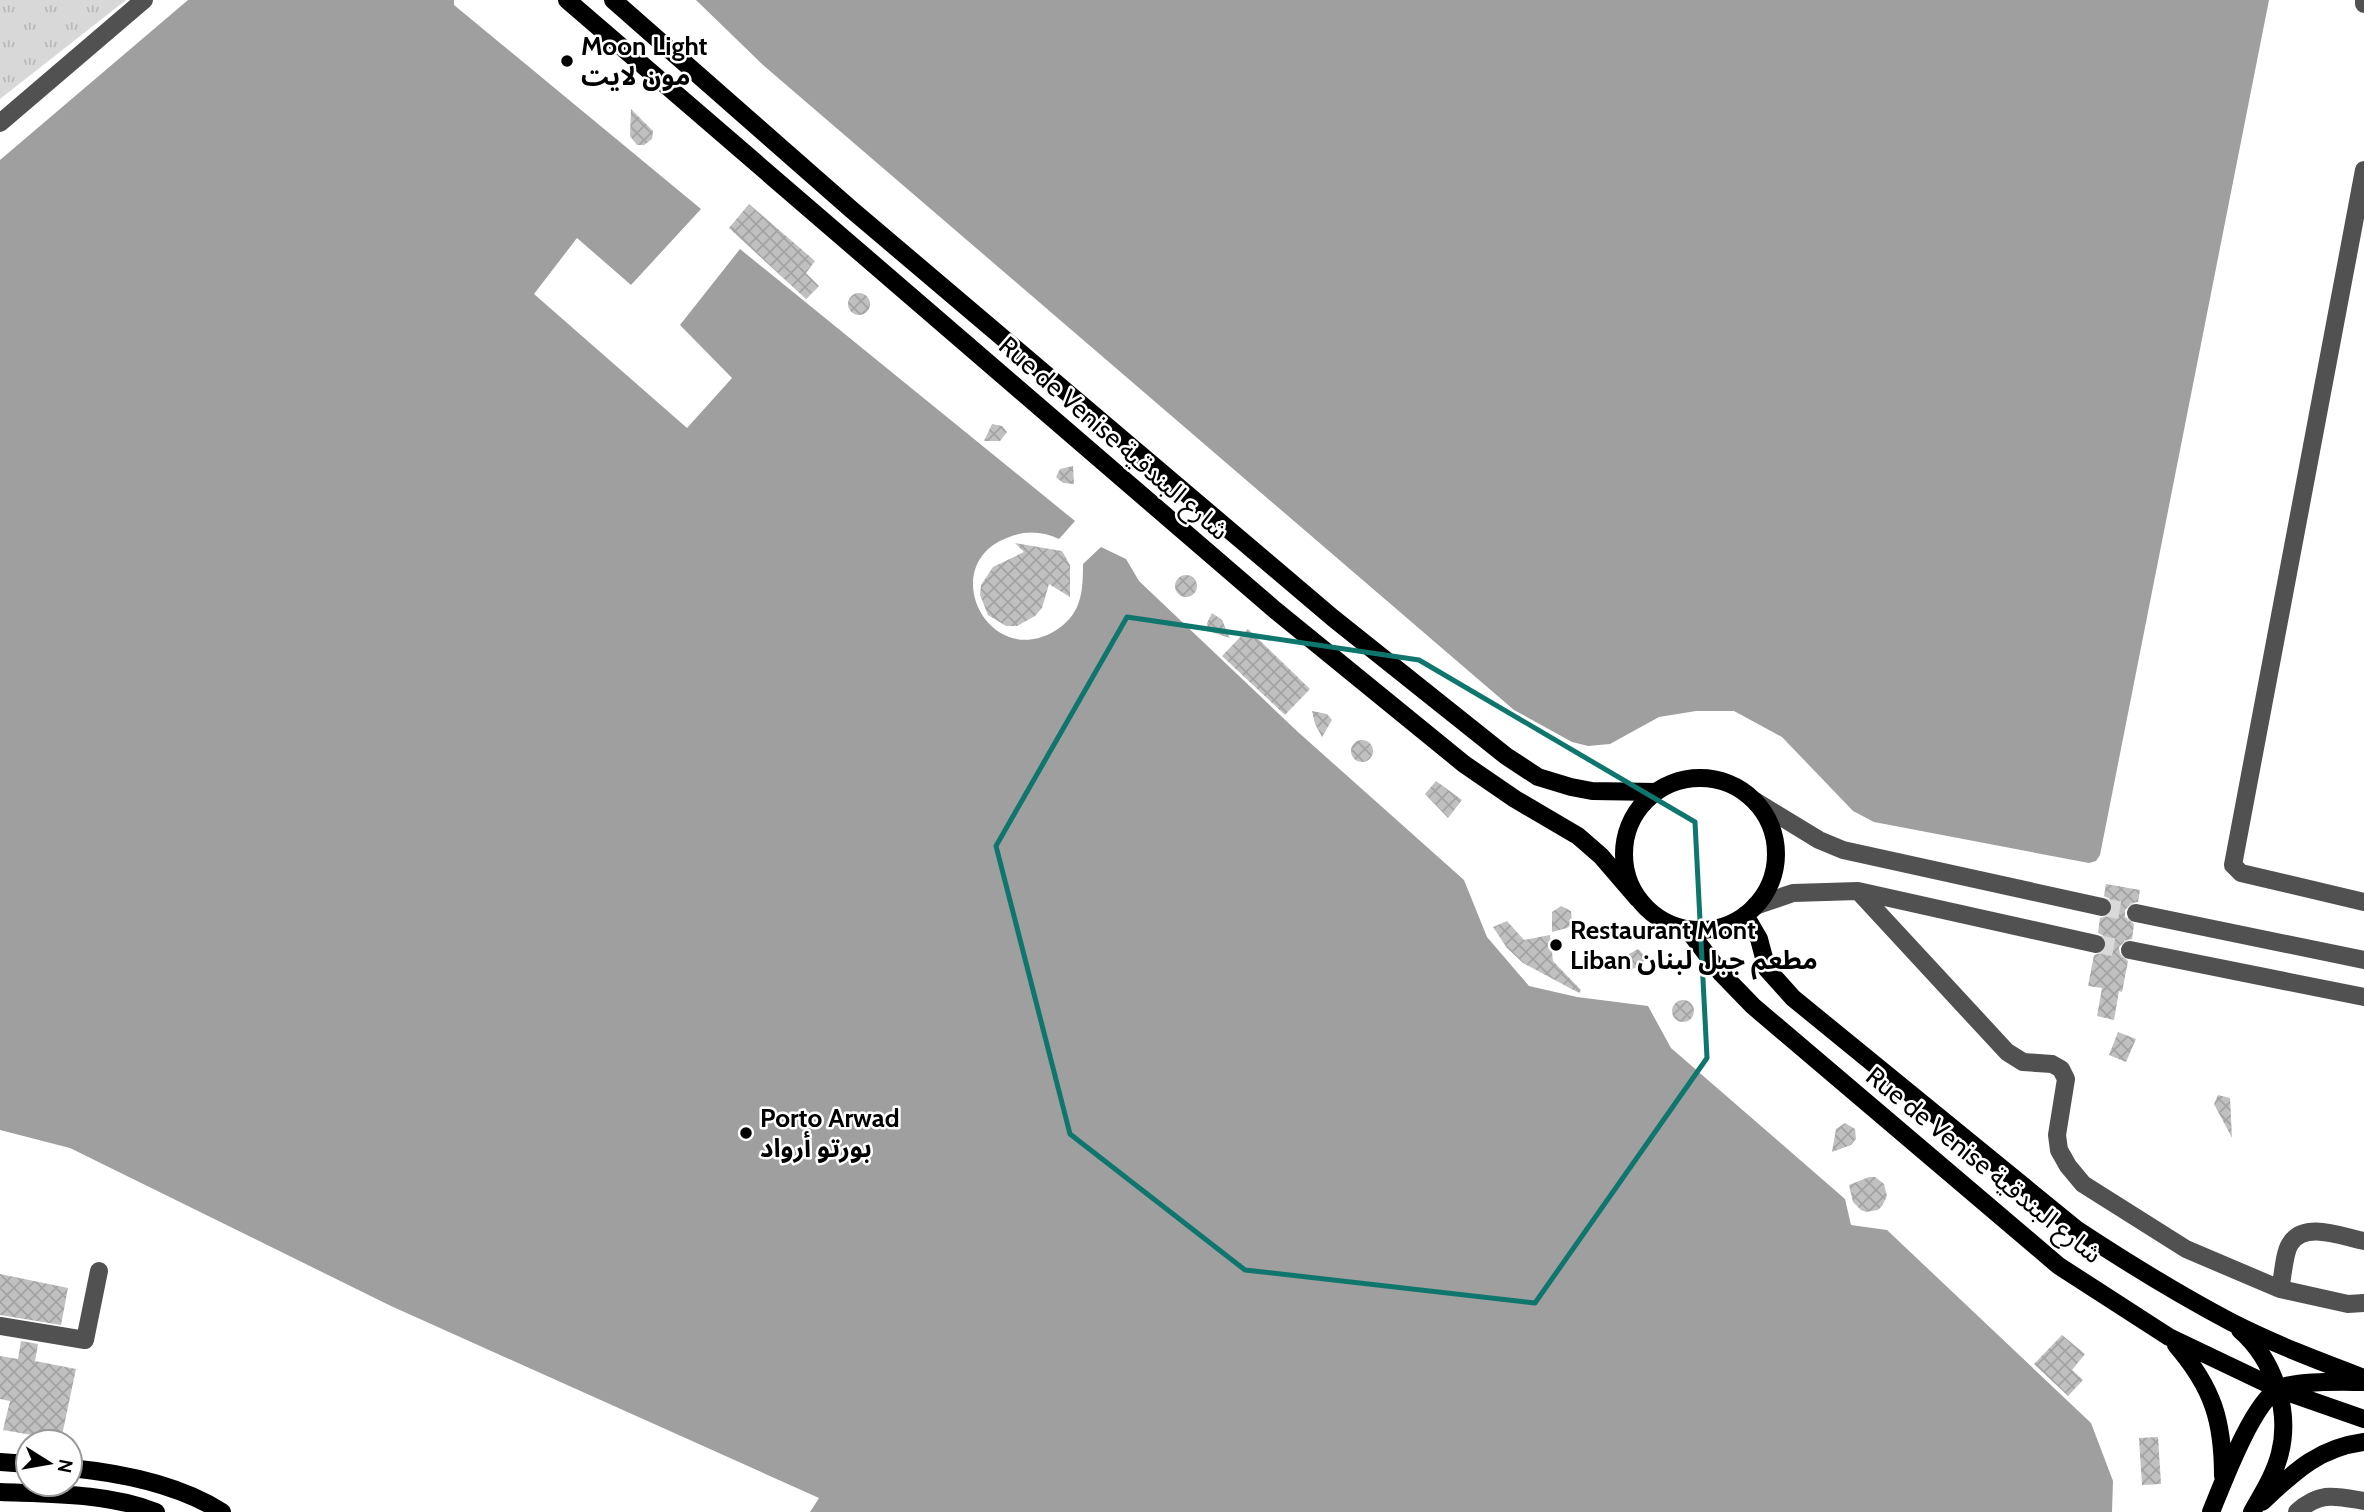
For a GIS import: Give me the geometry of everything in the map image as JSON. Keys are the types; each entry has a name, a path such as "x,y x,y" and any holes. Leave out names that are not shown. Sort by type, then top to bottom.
{"main road":[{"name":"Rue de Venise شارع البندقية","path":"567,0 1275,610 1464,764 1515,799 1578,836 1601,856 1638,899"},
{"name":"Rue de Venise شارع البندقية","path":"613,0 852,210 1333,618 1506,755 1538,777 1571,788 1656,792"},
{"path":"1698,778 1719,780 1738,788 1755,801 1773,834 1776,853 1773,873 1766,891 1750,911 1718,928 1688,930 1668,924 1651,913 1638,899 1628,877 1624,853 1632,822 1639,809 1656,792 1677,781 1698,778"},
{"name":"Rue de Venise شارع البندقية","path":"1750,911 1767,969 1793,998 2076,1229 2125,1261 2232,1322 2364,1380"},
{"name":"Rue de Venise شارع البندقية","path":"1688,930 1721,973 1753,1006 2059,1266 2169,1338 2278,1389 2364,1419"},
{"path":"2232,1322 2250,1339 2267,1362 2278,1389 2283,1432 2280,1454 2252,1512"},
{"path":"2169,1338 2196,1368 2214,1404 2223,1443 2223,1483"},
{"path":"2211,1512 2257,1412 2278,1389 2302,1384 2364,1380"},
{"path":"2252,1512 2298,1468 2327,1452 2364,1441"},
{"path":"84,1470 150,1481 193,1504 222,1512"},
{"path":"0,1492 85,1496 156,1512"}],"street":[{"path":"0,123 145,0"},
{"path":"2364,170 2233,865 2241,873 2364,902"},
{"path":"1755,801 1819,840 1843,850 2102,907"},
{"path":"1750,911 1793,892 1858,891 2096,944"},
{"path":"1858,891 2007,1052 2023,1062 2052,1064 2061,1069 2066,1079 2057,1135 2059,1150 2083,1184 2186,1250 2280,1289 2348,1304 2364,1303"},
{"path":"2136,913 2364,960"},
{"path":"2130,950 2364,998"},
{"path":"2280,1289 2289,1244 2300,1234 2314,1231 2364,1241"},
{"path":"0,1326 85,1340 100,1271"},
{"path":"2297,1512 2318,1497 2364,1501"}],"highlighted area":[{"path":"1127,617 1419,660 1695,822 1707,1058 1535,1303 1245,1270 1070,1134 996,846"}],"green space":[{"path":"0,0 126,0 0,99"}],"shaded area":[{"path":"188,0 454,0 454,5 701,209 631,285 577,238 534,294 687,428 732,378 680,325 740,249 1075,521 1059,539 1036,533 1013,535 998,542 981,557 974,575 974,594 981,613 993,628 1010,637 1030,640 1053,632 1070,619 1075,611 1081,594 1083,564 1101,547 1126,559 1139,581 1298,732 1464,880 1487,937 1529,986 1577,997 1648,1006 1671,1048 1845,1199 1851,1225 1887,1230 2091,1423 2113,1481 2112,1512 810,1512 819,1498 391,1306 70,1148 0,1130 0,160"},
{"path":"696,0 2269,0 2100,855 2096,861 2089,863 1874,822 1853,811 1782,737 1734,711 1696,711 1659,717 1610,744 1588,746 1572,742 1514,710 763,65"}],"building":[{"path":"631,109 653,131 652,139 644,145 637,145 630,136"},
{"path":"749,204 815,261 806,273 819,286 806,299 729,228"},
{"path":"859,293 867,296 870,304 867,312 859,315 851,312 848,304 851,296"},
{"path":"992,424 1002,426 1007,432 1000,441 984,441"},
{"path":"1073,466 1074,484 1063,483 1056,477 1060,469"},
{"path":"1015,543 1062,551 1070,565 1070,597 1049,584 1042,608 1035,616 1017,626 1006,626 988,615 980,595 981,585 993,567 1024,552"},
{"path":"1186,575 1194,578 1197,586 1194,594 1186,597 1178,594 1175,586 1178,578"},
{"path":"1212,613 1222,620 1230,638 1208,631 1207,623"},
{"path":"1248,629 1310,689 1285,715 1222,656"},
{"path":"1312,711 1327,714 1332,720 1322,737 1315,724"},
{"path":"1362,740 1370,743 1373,751 1370,759 1362,762 1354,759 1351,751 1354,743"},
{"path":"1436,781 1462,800 1448,818 1425,794"},
{"path":"2106,884 2140,890 2138,902 2132,903 2125,910 2125,917 2134,924 2132,939 2126,940 2119,947 2120,954 2128,961 2114,1020 2097,1016 2102,988 2088,986 2094,955 2104,952 2107,946 2104,936 2098,933 2100,918 2110,915 2113,909 2110,899 2104,896"},
{"path":"1561,906 1571,911 1572,923 1567,928 1552,932 1552,912"},
{"path":"1507,921 1524,940 1550,935 1553,961 1581,990 1579,993 1523,963 1507,948 1493,927"},
{"path":"1638,949 1645,956 1643,964 1626,972 1629,954"},
{"path":"1683,1000 1691,1003 1694,1011 1691,1019 1683,1022 1675,1019 1672,1011 1675,1003"},
{"path":"2118,1032 2136,1039 2126,1062 2109,1055"},
{"path":"2218,1095 2230,1098 2232,1138 2214,1104"},
{"path":"1845,1123 1855,1129 1856,1139 1851,1145 1832,1152 1836,1129"},
{"path":"1875,1177 1884,1184 1887,1196 1878,1210 1866,1212 1853,1202 1849,1185"},
{"path":"0,1274 68,1288 61,1325 0,1315"},
{"path":"2062,1335 2085,1354 2072,1370 2083,1380 2068,1396 2034,1364"},
{"path":"21,1341 38,1344 35,1361 76,1369 64,1428 14,1428 14,1432 3,1430 10,1401 0,1399 0,1356 18,1359"},
{"path":"2158,1437 2161,1484 2142,1485 2139,1438"}],"tunnel":[{"path":"2102,907 2136,913"},
{"path":"2096,944 2130,950"}],"place":[{"name":"Moon Light مون لايت","path":"567,61"},
{"name":"Restaurant Mont Liban مطعم جبل لبنان","path":"1556,945"},
{"name":"Porto Arwad بورتو أرواد","path":"746,1133"}]}
